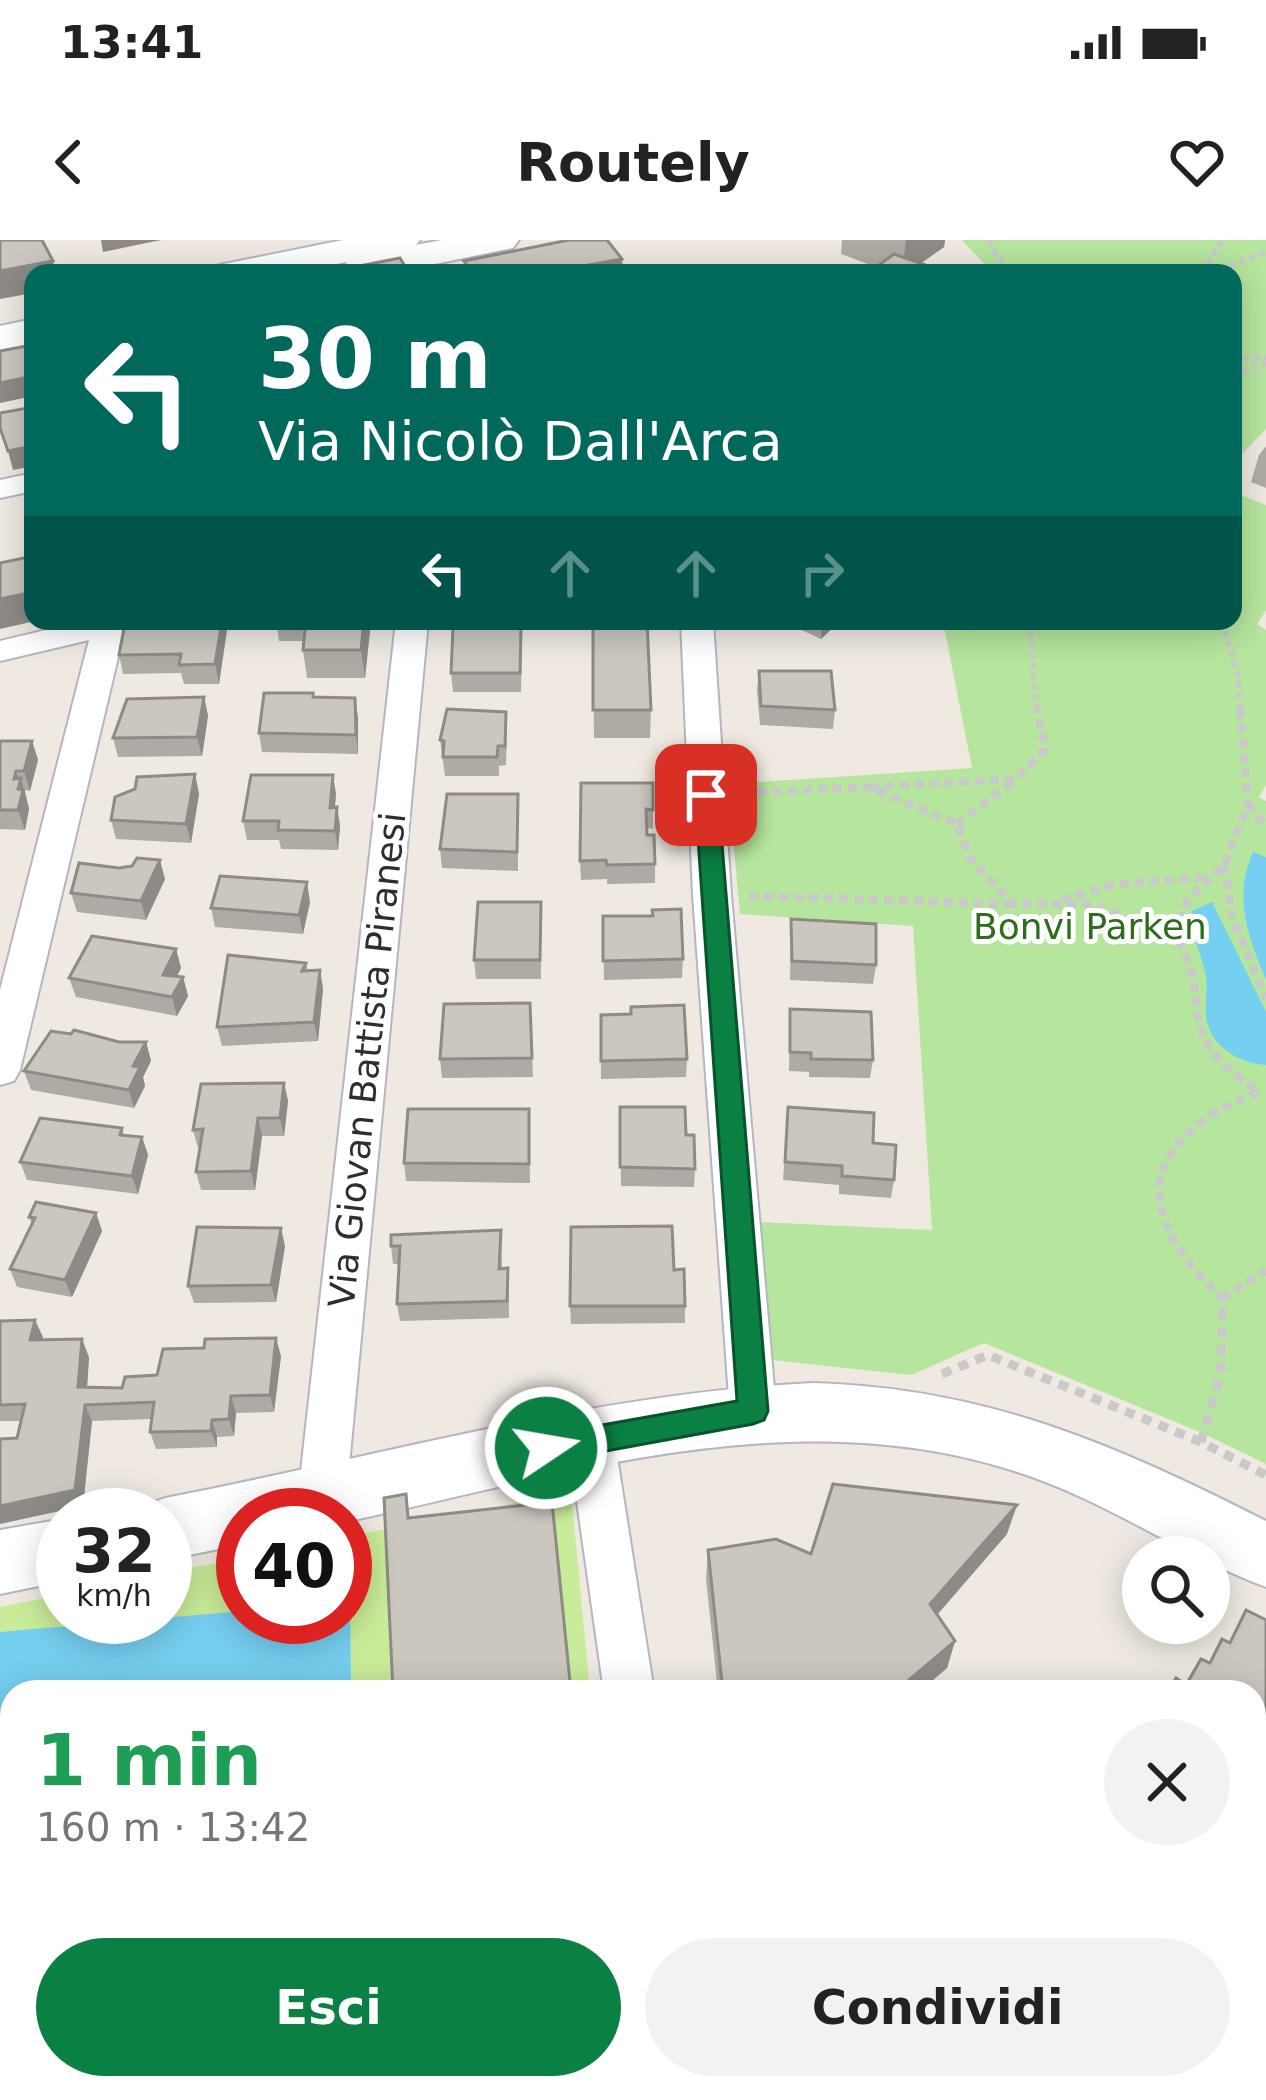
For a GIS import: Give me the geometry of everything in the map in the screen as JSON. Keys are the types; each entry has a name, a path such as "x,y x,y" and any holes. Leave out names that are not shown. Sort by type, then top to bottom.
{"street":[{"path":"349,257 401,240"},
{"path":"298,264 500,240"},
{"path":"0,651 88,630"},
{"path":"0,1070 116,630"},
{"name":"Via Giovan Battista Piranesi","path":"323,1488 411,630"},
{"path":"697,630 712,895 753,1411"},
{"path":"367,1488 591,1438 753,1411 855,1411 932,1421 991,1436 1119,1481 1266,1556"},
{"path":"591,1438 627,1680"},
{"path":"0,1562 36,1555"}],"path":[{"path":"1232,264 1266,252"},
{"path":"957,824 1045,750 1033,684 1035,652 1030,630"},
{"path":"1225,630 1238,676 1248,804 1224,865 1232,916 1266,999"},
{"path":"706,795 1016,779"},
{"path":"868,787 957,824"},
{"path":"1248,804 1266,826"},
{"path":"957,824 959,843 988,882 1013,904"},
{"path":"1174,936 1188,899 1224,865"},
{"path":"1056,902 1112,885 1208,877"},
{"path":"712,895 1092,904 1174,936 1194,973 1199,1034 1220,1064 1264,1094"},
{"path":"1201,1442 1221,1372 1222,1298 1191,1270 1170,1241 1160,1214 1162,1179 1174,1146 1199,1118 1225,1102 1264,1094"},
{"path":"1222,1298 1266,1271"}],"green space":[{"path":"962,240 1266,240 1266,429 1242,454 1242,264 984,264"},
{"name":"Bonvi Parken","path":"1242,496 1266,505 1266,610 1257,624 1266,630 1266,785 1259,797 1266,801 1266,1464 984,1343 911,1375 772,1360 758,1222 932,1230 913,926 740,914 728,784 972,768 945,630 1242,630"},
{"path":"571,1492 589,1680 0,1680 0,1607 36,1600 36,1644 192,1644 192,1568 216,1563 216,1644 372,1644 372,1532"}],"water":[{"path":"1253,852 1266,857 1266,980 1244,901"},
{"path":"1212,902 1266,1012 1266,1065 1245,1061 1226,1050 1208,1025 1206,976 1192,911"},
{"path":"216,1613 216,1644 350,1644 351,1680 0,1680 0,1632 36,1629 36,1644 192,1644 192,1615"}],"building":[{"path":"0,240 42,240 53,261 24,264 0,271"},
{"path":"569,240 607,240 622,259 594,264 464,261"},
{"path":"894,254 922,264 880,264"},
{"path":"400,258 404,264 369,264"},
{"path":"24,347 24,378 0,383 0,351"},
{"path":"24,409 24,448 8,451 0,413"},
{"path":"24,558 24,594 0,599 0,563"},
{"path":"124,630 221,630 215,664 179,665 181,654 119,655"},
{"path":"305,630 363,630 361,650 303,650"},
{"path":"453,630 521,630 520,673 451,673"},
{"path":"593,630 647,630 651,710 593,710"},
{"path":"759,671 831,671 835,710 761,706"},
{"path":"264,693 355,698 356,735 259,733"},
{"path":"204,697 197,737 113,738 127,699"},
{"path":"447,709 506,712 505,746 498,746 497,757 443,757 444,741 440,740"},
{"path":"0,741 32,741 24,771 16,771 14,779 21,778 18,789 23,790 18,810 0,810"},
{"path":"195,774 186,824 111,820 115,797 135,789 137,777"},
{"path":"251,775 333,775 330,808 337,807 335,831 278,830 279,821 243,821"},
{"path":"581,783 653,783 653,810 646,809 647,835 654,835 655,864 580,861"},
{"path":"447,794 518,794 517,852 440,849"},
{"path":"137,858 160,860 141,901 71,893 79,863 119,868 132,866"},
{"path":"220,876 307,882 299,915 211,908"},
{"path":"478,902 541,902 540,960 474,960"},
{"path":"681,909 683,959 603,961 603,916 653,916 652,910"},
{"path":"791,919 876,924 876,965 792,961"},
{"path":"92,936 176,949 163,975 183,977 172,997 69,978"},
{"path":"228,955 306,963 302,971 320,970 314,1022 217,1027"},
{"path":"530,1003 532,1058 440,1059 444,1004"},
{"path":"684,1005 687,1059 601,1061 601,1015 631,1014 631,1007"},
{"path":"790,1009 871,1012 873,1060 811,1059 811,1053 790,1052"},
{"path":"74,1030 119,1042 146,1042 133,1066 140,1067 129,1090 24,1071 51,1031 71,1034"},
{"path":"284,1083 280,1118 258,1118 251,1171 196,1172 203,1129 193,1130 201,1084"},
{"path":"620,1107 685,1107 686,1135 694,1135 695,1169 620,1167"},
{"path":"788,1107 874,1113 873,1143 896,1145 894,1180 842,1176 842,1166 785,1162"},
{"path":"408,1109 529,1109 529,1164 404,1163"},
{"path":"40,1118 122,1128 120,1135 142,1137 132,1176 20,1162"},
{"path":"36,1202 96,1213 65,1280 10,1269 35,1218 29,1217"},
{"path":"672,1226 674,1270 684,1269 685,1306 570,1306 571,1227"},
{"path":"197,1227 281,1228 271,1285 188,1286"},
{"path":"501,1230 499,1269 508,1268 507,1301 397,1304 400,1246 391,1246 391,1235"},
{"path":"35,1320 30,1340 82,1339 78,1387 122,1388 125,1377 157,1375 163,1349 204,1348 205,1339 276,1338 270,1395 231,1396 229,1419 212,1420 211,1431 150,1432 154,1402 85,1405 75,1488 36,1488 36,1498 0,1506 0,1439 17,1438 25,1404 0,1405 0,1321"},
{"path":"833,1484 1017,1505 930,1604 955,1641 909,1680 722,1680 708,1550 776,1539 811,1554"},
{"path":"406,1494 408,1518 552,1502 570,1680 392,1680 384,1498"},
{"path":"1246,1610 1266,1620 1266,1680 1189,1680 1201,1659 1210,1663 1220,1644 1230,1644"}],"route":[{"path":"546,1448 753,1411 706,795"}]}
